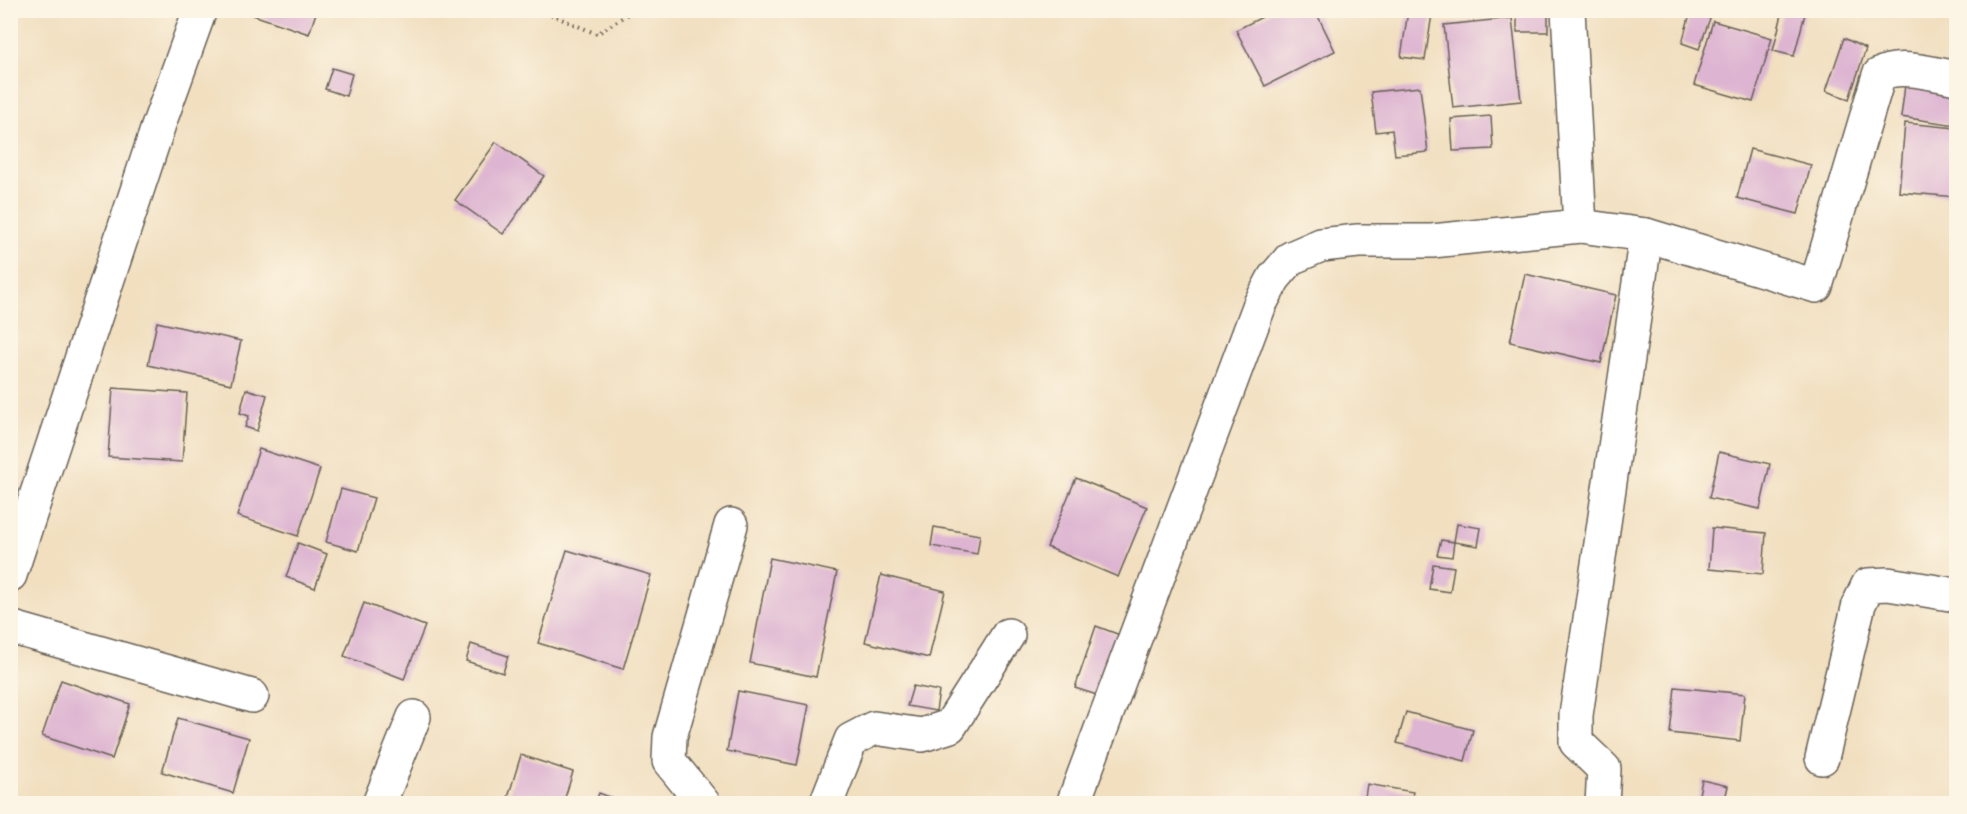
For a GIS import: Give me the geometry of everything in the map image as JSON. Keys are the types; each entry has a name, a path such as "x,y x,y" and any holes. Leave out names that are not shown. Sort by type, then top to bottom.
{"street":[{"path":"10,575 159,124 200,10"},
{"path":"1568,10 1580,226"},
{"path":"1073,804 1260,304 1274,278 1291,258 1321,244 1432,241 1580,226 1646,235 1816,286 1879,75 1887,70 1898,69 1956,78"},
{"path":"1602,804 1604,769 1576,742 1576,715 1646,235"},
{"path":"704,804 669,761 670,737 731,525"},
{"path":"1822,758 1859,604 1868,585 1888,584 1956,595"},
{"path":"10,627 252,696"},
{"path":"826,804 851,740 874,728 922,735 950,726 1008,634"},
{"path":"379,804 414,717"}],"path":[{"path":"540,10 597,34 634,10"}],"building":[{"path":"254,10 317,10 309,34 253,15"},
{"path":"1276,10 1315,10 1335,51 1265,86 1236,30"},
{"path":"1517,10 1548,10 1548,32 1517,32"},
{"path":"1691,10 1713,10 1699,49 1682,43"},
{"path":"1783,10 1806,10 1794,56 1773,51"},
{"path":"1408,11 1432,14 1425,60 1401,57"},
{"path":"1512,18 1521,101 1453,108 1444,25"},
{"path":"1713,21 1772,38 1753,102 1694,85"},
{"path":"1844,38 1866,49 1849,99 1826,91"},
{"path":"332,68 352,74 346,96 325,89"},
{"path":"1906,77 1956,84 1956,125 1901,117"},
{"path":"1420,87 1428,152 1395,155 1392,130 1376,132 1371,92"},
{"path":"1491,116 1493,149 1453,151 1451,119"},
{"path":"1905,123 1956,128 1956,197 1899,192"},
{"path":"496,142 544,176 503,234 455,200"},
{"path":"1750,149 1811,165 1798,214 1737,198"},
{"path":"1525,274 1616,295 1601,363 1510,342"},
{"path":"157,322 241,341 231,384 148,365"},
{"path":"113,388 187,393 182,462 108,457"},
{"path":"246,389 267,395 257,431 245,427 249,416 240,413"},
{"path":"259,449 320,469 298,536 237,516"},
{"path":"1719,452 1770,464 1760,509 1709,498"},
{"path":"1076,478 1147,507 1118,577 1047,547"},
{"path":"341,489 374,498 358,551 326,542"},
{"path":"1457,524 1481,528 1478,546 1454,542"},
{"path":"934,527 980,535 977,554 931,546"},
{"path":"1712,528 1766,533 1763,574 1709,569"},
{"path":"1441,540 1454,542 1452,557 1437,555"},
{"path":"298,543 327,554 315,588 286,577"},
{"path":"567,550 651,575 623,669 538,643"},
{"path":"770,558 837,572 816,677 750,663"},
{"path":"1433,564 1454,567 1450,592 1429,589"},
{"path":"881,575 945,591 929,658 865,642"},
{"path":"364,603 425,626 404,679 344,656"},
{"path":"1096,626 1120,635 1100,696 1075,688"},
{"path":"471,644 508,656 503,673 466,661"},
{"path":"61,680 130,704 112,759 42,736"},
{"path":"913,686 939,691 936,711 907,706"},
{"path":"1675,687 1745,694 1740,741 1670,733"},
{"path":"738,691 809,705 797,765 727,751"},
{"path":"1406,712 1473,730 1465,761 1397,743"},
{"path":"178,718 249,738 233,793 162,772"},
{"path":"521,755 573,772 563,804 506,804"},
{"path":"1702,780 1728,786 1724,804 1697,804"},
{"path":"1367,784 1413,792 1411,804 1364,804"},
{"path":"599,793 626,803 626,804 595,804"}]}
